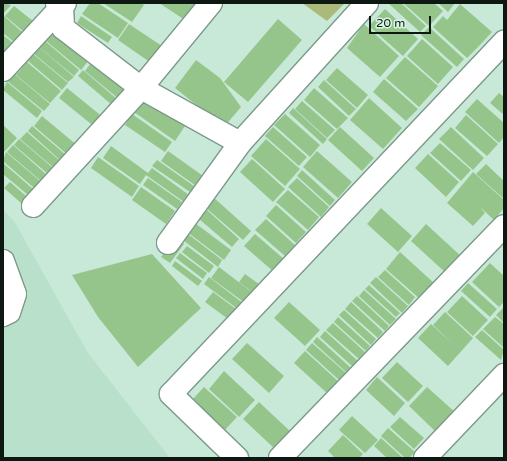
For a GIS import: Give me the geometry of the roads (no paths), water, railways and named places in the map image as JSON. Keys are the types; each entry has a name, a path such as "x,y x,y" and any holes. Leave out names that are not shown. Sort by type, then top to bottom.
{"street":[{"path":"32,206 141,88 211,3"},
{"path":"168,242 240,144 367,3"},
{"path":"62,4 62,28 141,88 240,144"},
{"path":"3,70 62,4"},
{"path":"237,458 171,394 504,42"},
{"path":"280,458 504,226"},
{"path":"3,261 15,294 9,312 3,315"},
{"path":"425,458 504,375"}]}
